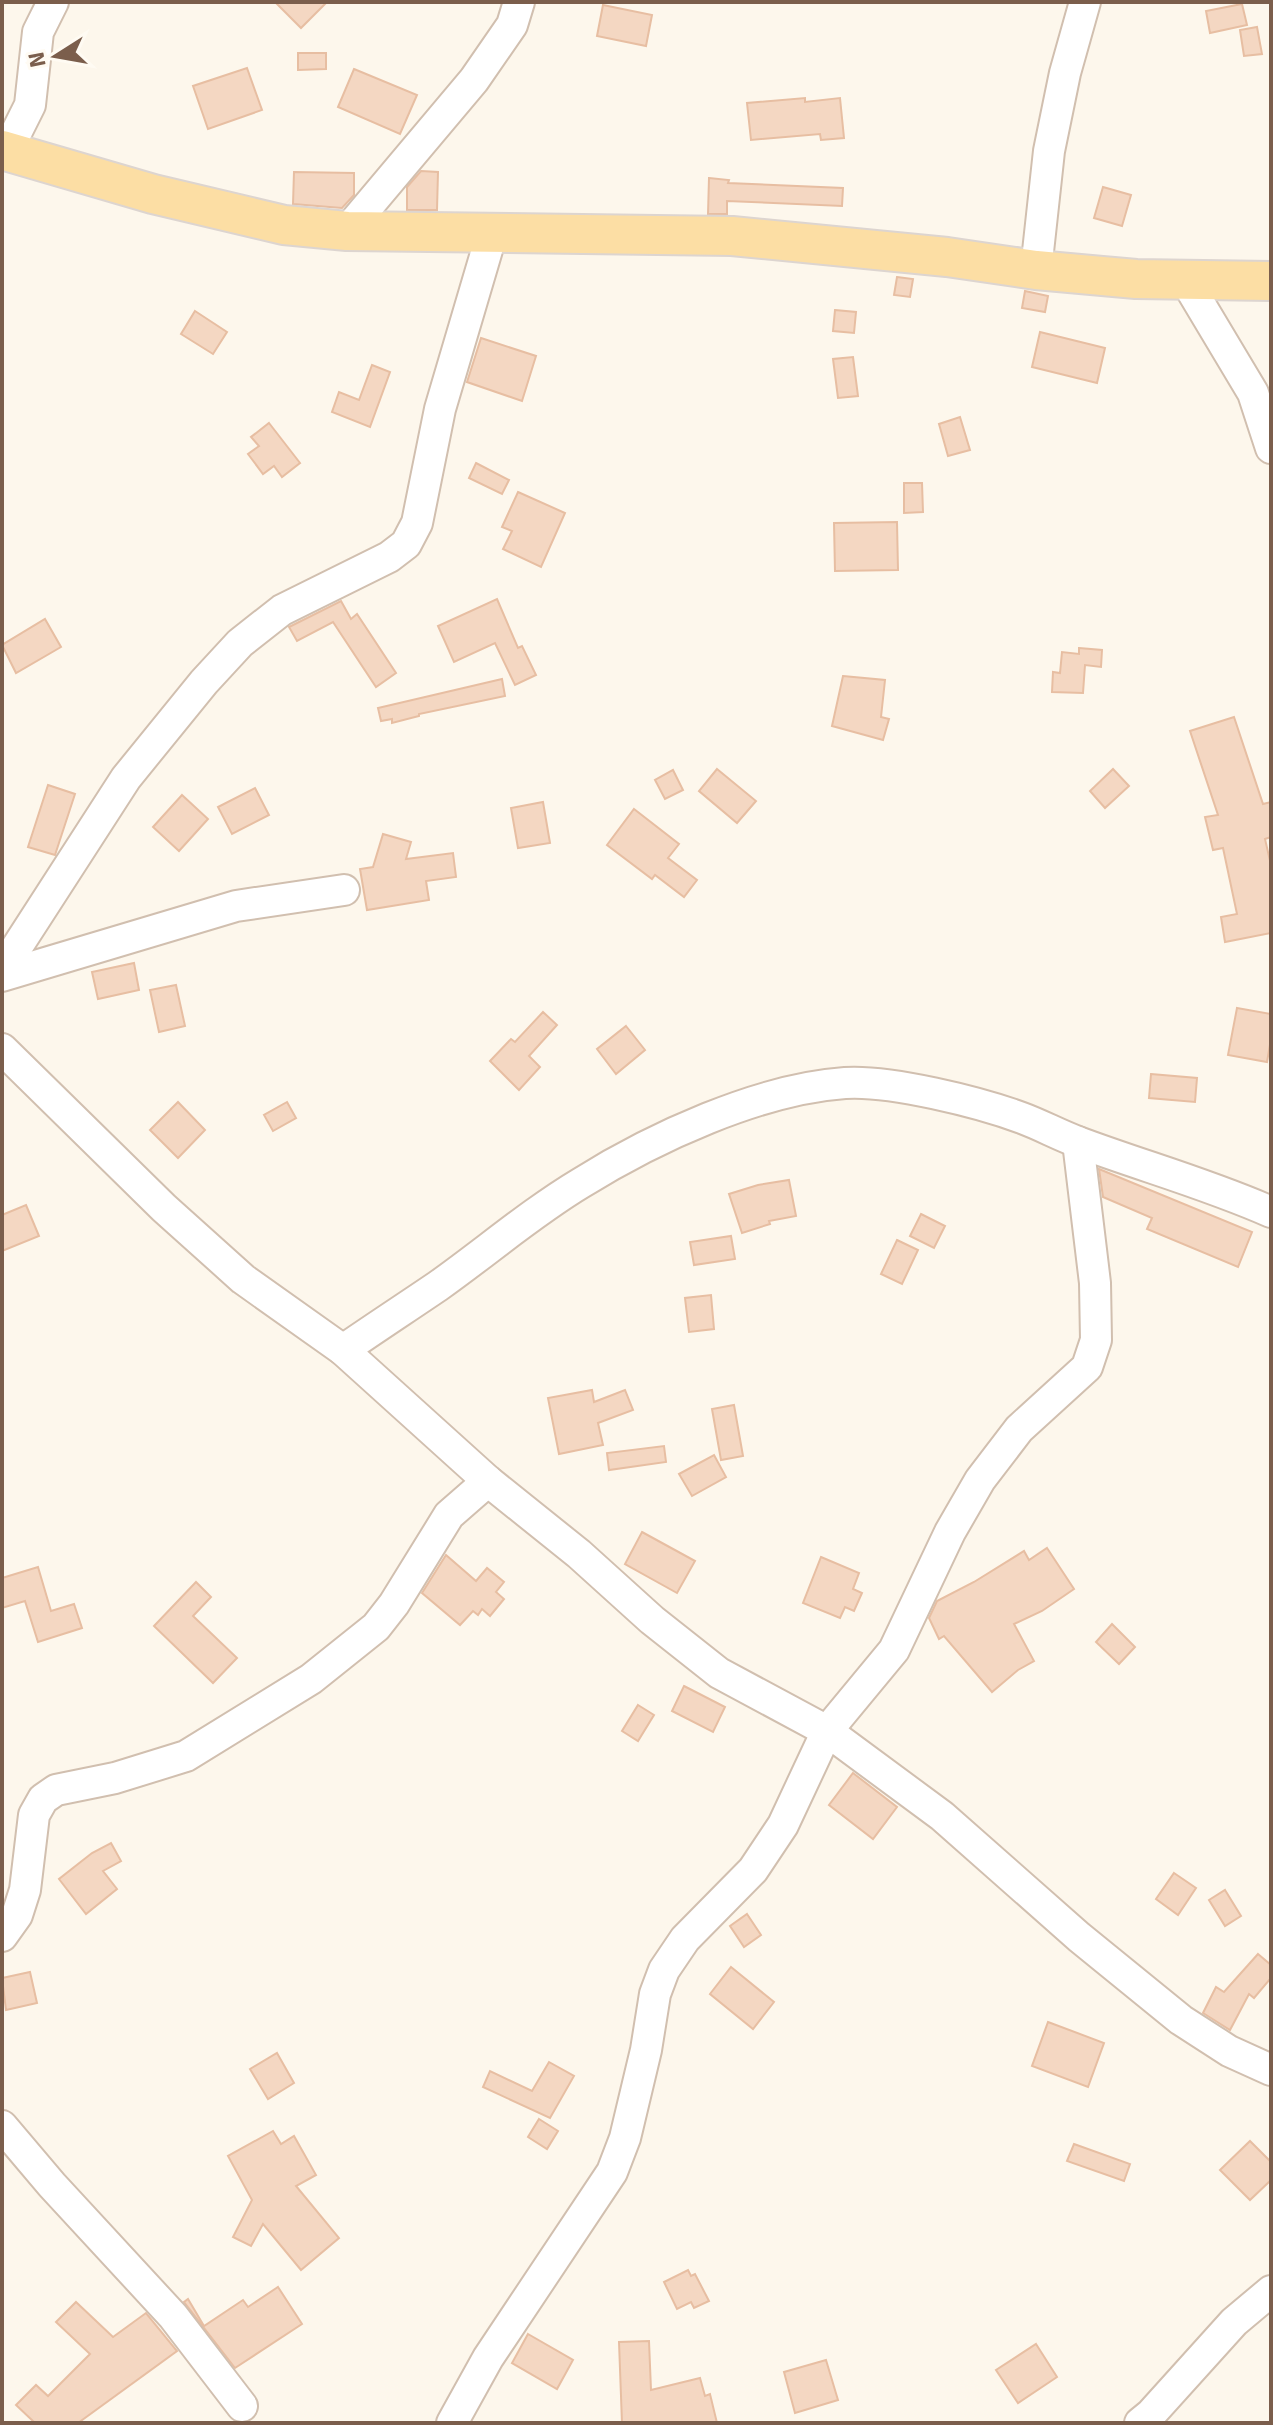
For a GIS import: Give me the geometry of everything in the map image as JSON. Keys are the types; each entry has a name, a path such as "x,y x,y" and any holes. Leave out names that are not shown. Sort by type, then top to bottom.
{"main road":[{"path":"5,151 168,197 284,225 347,231 732,236 1136,279 1271,281"}],"street":[{"path":"5,151 30,105 38,32 53,2"},
{"path":"347,231 474,80 512,25 519,2"},
{"path":"1036,270 1049,151 1065,73 1085,2"},
{"path":"2,970 126,778 240,643 282,610 389,557 406,544 417,523 440,409 492,233"},
{"path":"1186,281 1253,393 1271,448"},
{"path":"2,976 236,906 344,890"},
{"path":"2,1049 164,1208 243,1279 343,1350 488,1481 579,1554 652,1620 719,1673 827,1731 942,1816 1079,1937 1181,2020 1229,2051 1271,2070"},
{"path":"343,1350 580,1183 682,1128 802,1090 845,1083 886,1085 947,1097 1019,1117 1078,1142 1228,1193 1271,1212"},
{"path":"452,2423 488,2358 612,2172 625,2138 646,2050 655,1994 664,1970 685,1939 753,1870 783,1825 827,1731 894,1650 950,1532 980,1480 1019,1429 1087,1367 1096,1340 1095,1283 1078,1142"},
{"path":"2,1936 17,1915 25,1890 34,1815 43,1799 56,1790 115,1778 186,1756 311,1679 376,1627 394,1604 449,1515 488,1481"},
{"path":"2,2126 173,2316 242,2406"},
{"path":"1140,2423 1234,2322 1271,2291"}],"building":[{"path":"275,2 327,2 301,28"},
{"path":"1242,4 1247,25 1210,33 1206,11"},
{"path":"603,5 652,15 646,46 597,36"},
{"path":"1257,27 1262,54 1244,56 1240,30"},
{"path":"298,53 326,53 326,69 298,70"},
{"path":"247,68 262,110 208,129 193,86"},
{"path":"354,69 417,95 400,134 338,107"},
{"path":"805,98 805,102 840,98 844,138 821,140 820,134 751,140 747,103"},
{"path":"421,171 438,172 437,210 407,210 407,187"},
{"path":"294,172 354,173 354,195 342,208 293,204"},
{"path":"709,178 729,180 728,183 843,188 842,206 727,201 727,214 708,214"},
{"path":"1103,187 1131,195 1122,226 1094,218"},
{"path":"897,277 913,279 910,297 894,295"},
{"path":"1025,291 1048,296 1045,312 1022,308"},
{"path":"835,310 856,312 854,333 833,331"},
{"path":"195,311 227,332 213,354 181,334"},
{"path":"1040,332 1105,348 1097,383 1032,367"},
{"path":"481,338 536,356 522,401 467,382"},
{"path":"853,357 858,396 838,398 833,359"},
{"path":"372,365 390,372 370,427 332,412 339,392 359,400"},
{"path":"960,417 970,450 948,456 939,424"},
{"path":"269,423 300,463 282,477 274,466 263,474 248,454 259,446 251,437"},
{"path":"476,463 509,480 502,494 469,478"},
{"path":"904,483 922,483 923,512 904,513"},
{"path":"518,492 565,513 541,567 503,549 512,531 502,527"},
{"path":"897,522 898,570 835,571 834,523"},
{"path":"497,599 518,648 522,646 536,675 515,685 495,643 454,662 438,626"},
{"path":"341,601 351,619 357,614 396,673 376,687 333,622 297,641 289,627"},
{"path":"45,619 61,647 16,673 2,645"},
{"path":"1079,648 1102,650 1101,667 1085,665 1083,693 1052,692 1053,672 1060,673 1062,652 1079,654"},
{"path":"843,676 885,680 881,717 889,719 883,740 832,726"},
{"path":"502,679 505,696 419,714 392,723 392,719 381,721 378,708"},
{"path":"1234,717 1263,804 1271,802 1271,837 1265,839 1271,865 1271,933 1225,942 1221,917 1237,914 1223,848 1213,850 1205,817 1218,815 1190,731"},
{"path":"717,769 756,801 737,823 699,791"},
{"path":"1113,769 1129,786 1105,808 1090,791"},
{"path":"673,770 683,790 665,799 655,780"},
{"path":"48,785 75,794 55,855 28,847"},
{"path":"255,788 269,815 232,834 218,807"},
{"path":"182,795 208,819 179,851 153,827"},
{"path":"543,802 550,843 518,848 511,808"},
{"path":"634,809 679,844 668,858 697,880 684,897 655,875 652,879 607,845"},
{"path":"383,834 411,842 406,859 453,853 456,877 426,881 429,900 367,910 360,869 373,867"},
{"path":"134,963 139,990 98,999 92,972"},
{"path":"176,985 185,1026 159,1032 150,990"},
{"path":"1237,1008 1271,1014 1267,1062 1228,1055"},
{"path":"543,1012 557,1025 529,1056 540,1067 519,1090 490,1061 511,1039 515,1042"},
{"path":"626,1026 645,1050 616,1074 597,1049"},
{"path":"1151,1074 1197,1078 1195,1102 1149,1098"},
{"path":"178,1102 205,1130 178,1158 150,1130"},
{"path":"287,1102 296,1118 273,1131 264,1115"},
{"path":"1099,1169 1252,1232 1238,1267 1147,1229 1152,1218 1103,1197"},
{"path":"789,1180 796,1216 769,1221 770,1224 742,1233 729,1194"},
{"path":"26,1205 39,1236 2,1251 2,1215"},
{"path":"921,1214 945,1226 934,1248 910,1236"},
{"path":"731,1236 735,1259 694,1265 690,1242"},
{"path":"897,1240 918,1250 902,1284 881,1274"},
{"path":"711,1295 714,1329 689,1332 685,1298"},
{"path":"592,1390 594,1402 625,1390 633,1410 598,1423 603,1445 559,1454 548,1398"},
{"path":"734,1405 743,1456 721,1460 712,1409"},
{"path":"664,1446 666,1462 609,1470 607,1453"},
{"path":"714,1455 726,1477 692,1496 679,1474"},
{"path":"642,1532 695,1561 677,1593 625,1564"},
{"path":"1047,1548 1074,1589 1042,1611 1014,1624 1034,1661 992,1692 944,1636 939,1639 929,1618 937,1601 1024,1551 1029,1560"},
{"path":"446,1555 476,1581 487,1568 504,1582 496,1592 504,1599 490,1616 482,1609 478,1615 473,1611 460,1625 422,1593"},
{"path":"821,1557 859,1573 853,1589 862,1593 854,1611 845,1607 840,1618 803,1603"},
{"path":"38,1567 51,1611 74,1604 82,1628 38,1642 25,1601 2,1608 2,1578"},
{"path":"196,1582 211,1597 193,1616 237,1658 213,1683 154,1626"},
{"path":"1112,1624 1135,1647 1119,1664 1096,1642"},
{"path":"684,1686 725,1707 713,1732 672,1711"},
{"path":"638,1705 654,1715 638,1741 622,1731"},
{"path":"853,1773 897,1807 873,1839 829,1805"},
{"path":"111,1843 121,1861 103,1871 117,1889 86,1914 59,1879 92,1853"},
{"path":"1174,1873 1196,1888 1178,1915 1156,1899"},
{"path":"1225,1890 1241,1916 1225,1926 1209,1900"},
{"path":"747,1914 761,1935 744,1947 730,1926"},
{"path":"1258,1954 1271,1965 1271,1978 1254,1998 1249,1994 1230,2030 1203,2013 1216,1987 1224,1992"},
{"path":"731,1967 774,2002 753,2029 710,1994"},
{"path":"30,1972 37,2003 6,2010 2,1978"},
{"path":"1048,2022 1104,2043 1088,2087 1032,2066"},
{"path":"277,2053 294,2083 268,2099 250,2069"},
{"path":"549,2062 574,2076 550,2118 483,2087 490,2071 532,2091"},
{"path":"539,2119 558,2131 547,2149 528,2137"},
{"path":"273,2131 281,2144 294,2136 316,2175 296,2186 339,2238 301,2270 263,2224 251,2246 233,2237 252,2200 228,2156"},
{"path":"1250,2141 1271,2162 1271,2180 1250,2200 1220,2170"},
{"path":"1074,2144 1130,2164 1124,2181 1067,2161"},
{"path":"688,2270 691,2276 695,2274 709,2301 694,2308 691,2302 677,2309 664,2282"},
{"path":"278,2287 302,2324 235,2368 184,2302 188,2299 204,2326 243,2300 248,2307"},
{"path":"76,2302 113,2337 146,2313 177,2351 78,2423 35,2423 16,2405 36,2385 48,2396 90,2354 56,2322"},
{"path":"528,2334 573,2360 557,2389 512,2363"},
{"path":"649,2341 651,2390 700,2378 705,2396 710,2394 717,2423 622,2423 619,2342"},
{"path":"1036,2344 1057,2377 1018,2403 996,2370"},
{"path":"826,2360 838,2400 795,2413 784,2372"}]}
